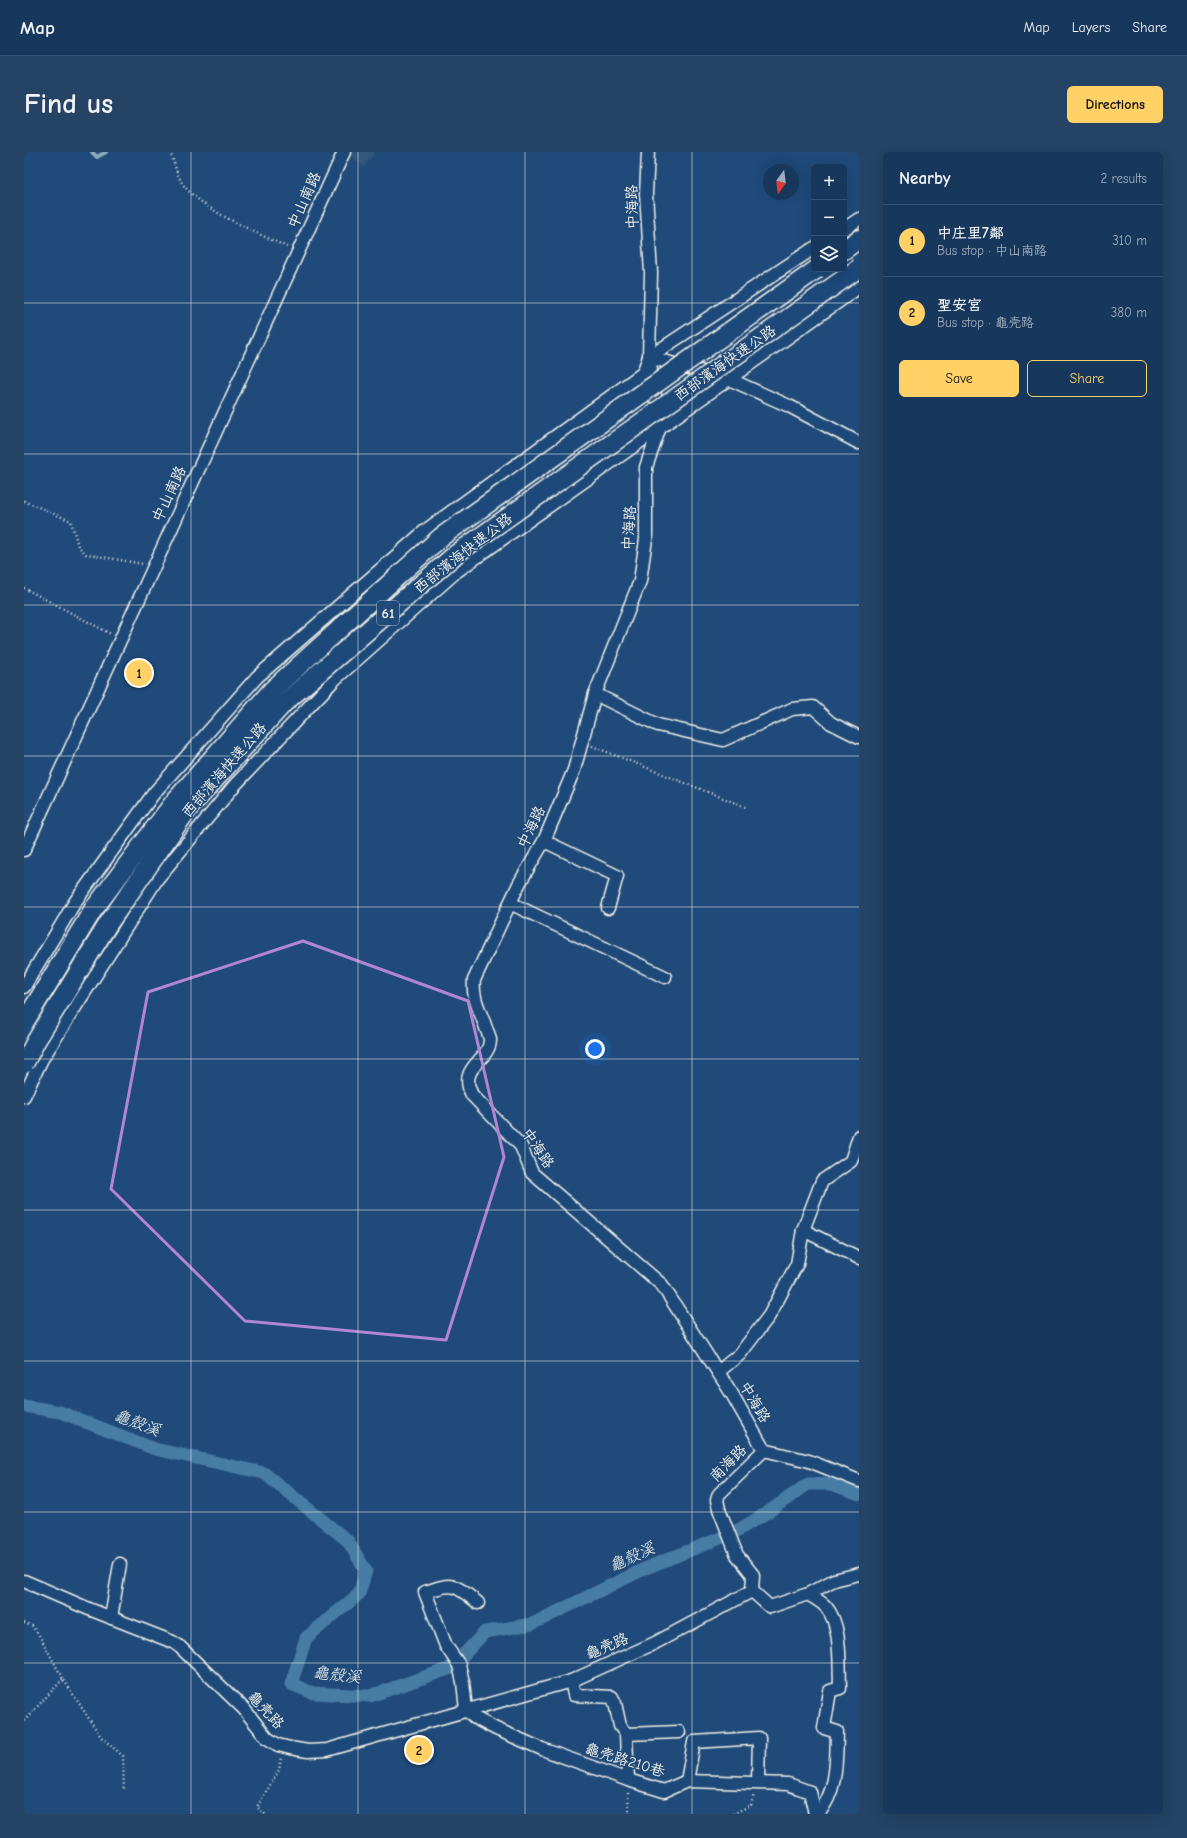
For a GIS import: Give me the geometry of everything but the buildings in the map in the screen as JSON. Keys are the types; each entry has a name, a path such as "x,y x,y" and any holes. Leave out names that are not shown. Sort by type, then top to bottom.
{"highway":[{"path":"847,248 859,239"},
{"name":"西部濱海快速公路","path":"24,1064 36,1041 108,924 188,808 284,703 456,554 859,268"},
{"name":"西部濱海快速公路","path":"24,1023 93,910 175,801 272,690 441,537 813,272"}],"street":[{"name":"中山南路","path":"24,850 344,152"},
{"name":"中海路","path":"648,152 646,194 651,273 649,357 660,427 646,467 646,539 640,581 595,694 574,770 544,841 519,884 474,980 474,997 490,1040 487,1049 469,1074 468,1087 472,1095 521,1146 532,1173 662,1285 718,1372 764,1450"},
{"path":"847,226 859,219"},
{"path":"24,987 75,902 154,793 257,677 426,530 643,373 649,357 811,250"},
{"path":"24,1096 42,1059 157,878 234,786 334,680 457,571 859,287"},
{"path":"649,357 729,379 789,406 859,443"},
{"path":"595,694 658,726 723,740 792,709 813,707 831,723 859,737"},
{"path":"544,841 617,876 608,908"},
{"path":"510,903 665,977"},
{"path":"718,1372 740,1354 769,1316 797,1264 803,1230 822,1181 851,1161 859,1136"},
{"path":"803,1230 859,1258"},
{"name":"南海路","path":"752,1591 753,1576 737,1555 719,1509 717,1500 719,1494 764,1450 809,1461 859,1481"},
{"path":"111,1618 120,1564"},
{"path":"752,1591 770,1607 808,1594 834,1580 859,1574"},
{"name":"龜壳路","path":"24,1581 111,1618 173,1642 244,1709 267,1738 283,1747 308,1751 328,1750 571,1681 655,1643 752,1591"},
{"path":"466,1710 463,1682 459,1665 446,1646 425,1592 447,1585 460,1589 478,1603"},
{"path":"808,1594 826,1606 835,1621 839,1652 840,1688 830,1691 824,1728 837,1732 836,1772 832,1789 824,1806 816,1814"},
{"path":"571,1681 574,1695 612,1697 615,1703 620,1726 626,1734 628,1780"},
{"name":"龜壳路210巷","path":"466,1710 475,1718 496,1729 542,1749 628,1780 664,1791 687,1781 788,1784 810,1792 816,1814"},
{"path":"626,1734 679,1732"},
{"path":"687,1781 694,1742 759,1738 758,1782"}],"path":[{"path":"170,152 181,181 195,198 224,216 298,252"},
{"path":"24,501 71,521 78,546 86,554 153,566"},
{"path":"24,588 120,638"},
{"path":"581,742 748,808"},
{"path":"24,1623 32,1626 39,1635 63,1679 101,1737 123,1756 124,1790"},
{"path":"24,1721 63,1679"},
{"path":"265,1814 257,1807 279,1770 283,1747"},
{"path":"628,1780 629,1814"},
{"path":"733,1814 751,1805 758,1782"}],"highlighted area":[{"path":"303,941 468,1001 504,1157 446,1340 245,1321 111,1189 148,992"}],"shaded area":[{"path":"349,152 375,152 364,167 348,154"}],"waterway":[{"path":"92,152 97,157 106,152"},
{"name":"龜殼溪","path":"24,1406 60,1412 155,1449 264,1473 348,1541 366,1571 359,1594 306,1638 291,1684 313,1693 370,1696 451,1668 485,1632 532,1624 646,1568 733,1533 765,1514 808,1484 831,1484 859,1494"}],"place":[{"name":"中庄里7鄰","path":"139,673"},
{"name":"聖安宮","path":"419,1750"}]}
